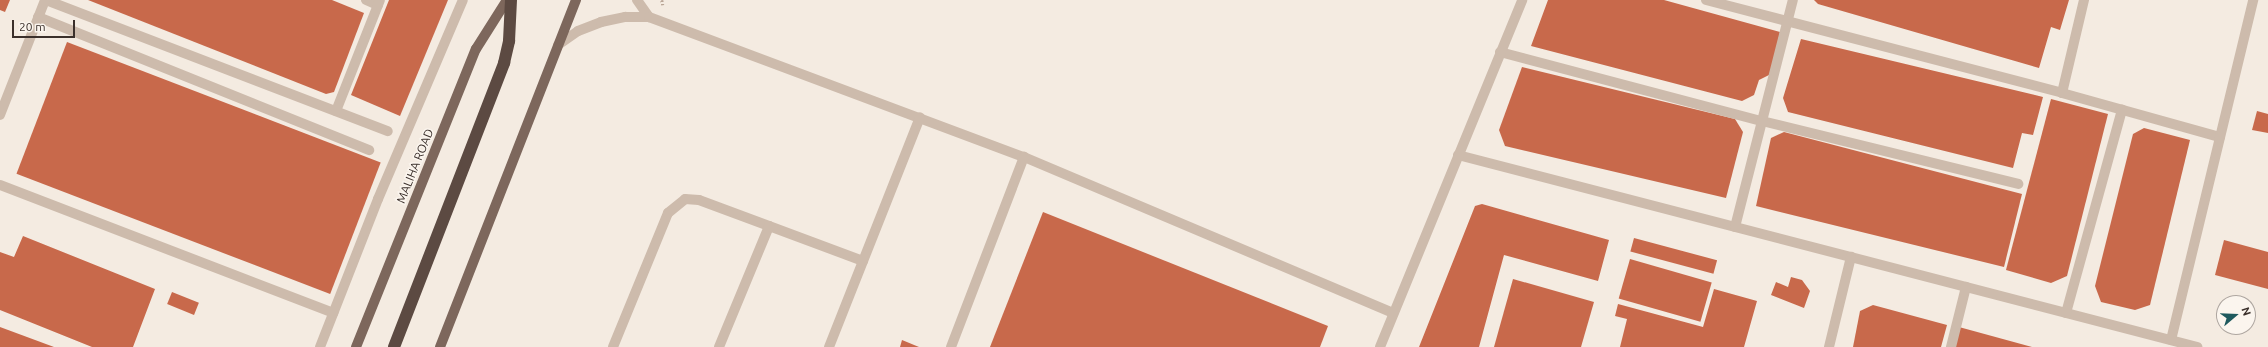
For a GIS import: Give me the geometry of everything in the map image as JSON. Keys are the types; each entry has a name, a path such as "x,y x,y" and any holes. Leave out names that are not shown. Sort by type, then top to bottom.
{"highway":[{"path":"394,347 504,63 509,41 511,0"}],"main road":[{"name":"MALIHA ROAD","path":"356,347 476,49 486,30 507,0"},
{"path":"440,347 576,0"}],"street":[{"path":"0,115 46,0 388,131"},
{"path":"336,111 379,2 366,0"},
{"path":"320,347 463,0"},
{"path":"637,0 649,17"},
{"path":"1380,347 1522,0"},
{"path":"1706,0 1788,20 2062,93 2220,137"},
{"path":"1735,227 1793,0"},
{"path":"2062,93 2084,0"},
{"path":"2171,340 2253,0"},
{"path":"38,17 369,150"},
{"path":"558,45 578,31 601,22 625,17 649,17 1024,157 1393,313"},
{"path":"1500,52 1762,121 2018,184"},
{"path":"2066,313 2122,110"},
{"path":"829,347 920,117"},
{"path":"1458,155 2197,347"},
{"path":"951,347 1024,157"},
{"path":"0,185 333,313"},
{"path":"613,347 668,213 678,202 685,199 699,200 863,261"},
{"path":"719,347 769,226"},
{"path":"1829,347 1851,257"},
{"path":"1951,347 1966,287"}],"building":[{"path":"0,0 10,0 5,12 0,10"},
{"path":"88,0 332,0 364,13 334,92 326,94"},
{"path":"389,0 448,0 400,116 351,95"},
{"path":"1548,0 1664,0 1780,32 1771,74 1759,80 1754,95 1742,101 1531,46"},
{"path":"1814,0 2069,0 2060,30 2051,27 2039,68 1818,4"},
{"path":"1801,39 2043,97 2033,135 2022,133 2013,168 1788,112 1783,98"},
{"path":"67,42 381,162 330,294 16,174"},
{"path":"1522,67 1735,119 1743,132 1726,198 1505,146 1499,130"},
{"path":"2051,99 2108,114 2067,276 2051,283 2006,270"},
{"path":"2257,111 2268,114 2268,133 2252,130"},
{"path":"2144,128 2190,140 2150,305 2135,310 2101,302 2095,286 2133,134"},
{"path":"1784,132 2022,194 2004,267 1756,206 1771,138"},
{"path":"1482,204 1609,240 1598,281 1504,255 1479,347 1419,347 1475,206"},
{"path":"1043,212 1328,326 1320,347 990,347"},
{"path":"23,236 155,289 133,347 92,347 0,310 0,252 14,257"},
{"path":"1634,238 1717,260 1713,274 1630,252"},
{"path":"2224,240 2268,252 2268,289 2215,275"},
{"path":"1630,259 1712,282 1700,322 1619,298"},
{"path":"1791,277 1802,280 1810,291 1804,308 1771,295 1776,282 1788,287"},
{"path":"1513,279 1594,302 1581,347 1494,347"},
{"path":"1714,289 1757,301 1744,347 1620,347 1627,319 1615,316 1618,304 1703,327"},
{"path":"172,292 199,303 194,315 167,304"},
{"path":"1873,305 1947,325 1941,347 1853,347 1860,311"},
{"path":"0,327 54,347 0,347"},
{"path":"1959,327 2032,347 1954,347"},
{"path":"902,340 919,347 900,347"}]}
